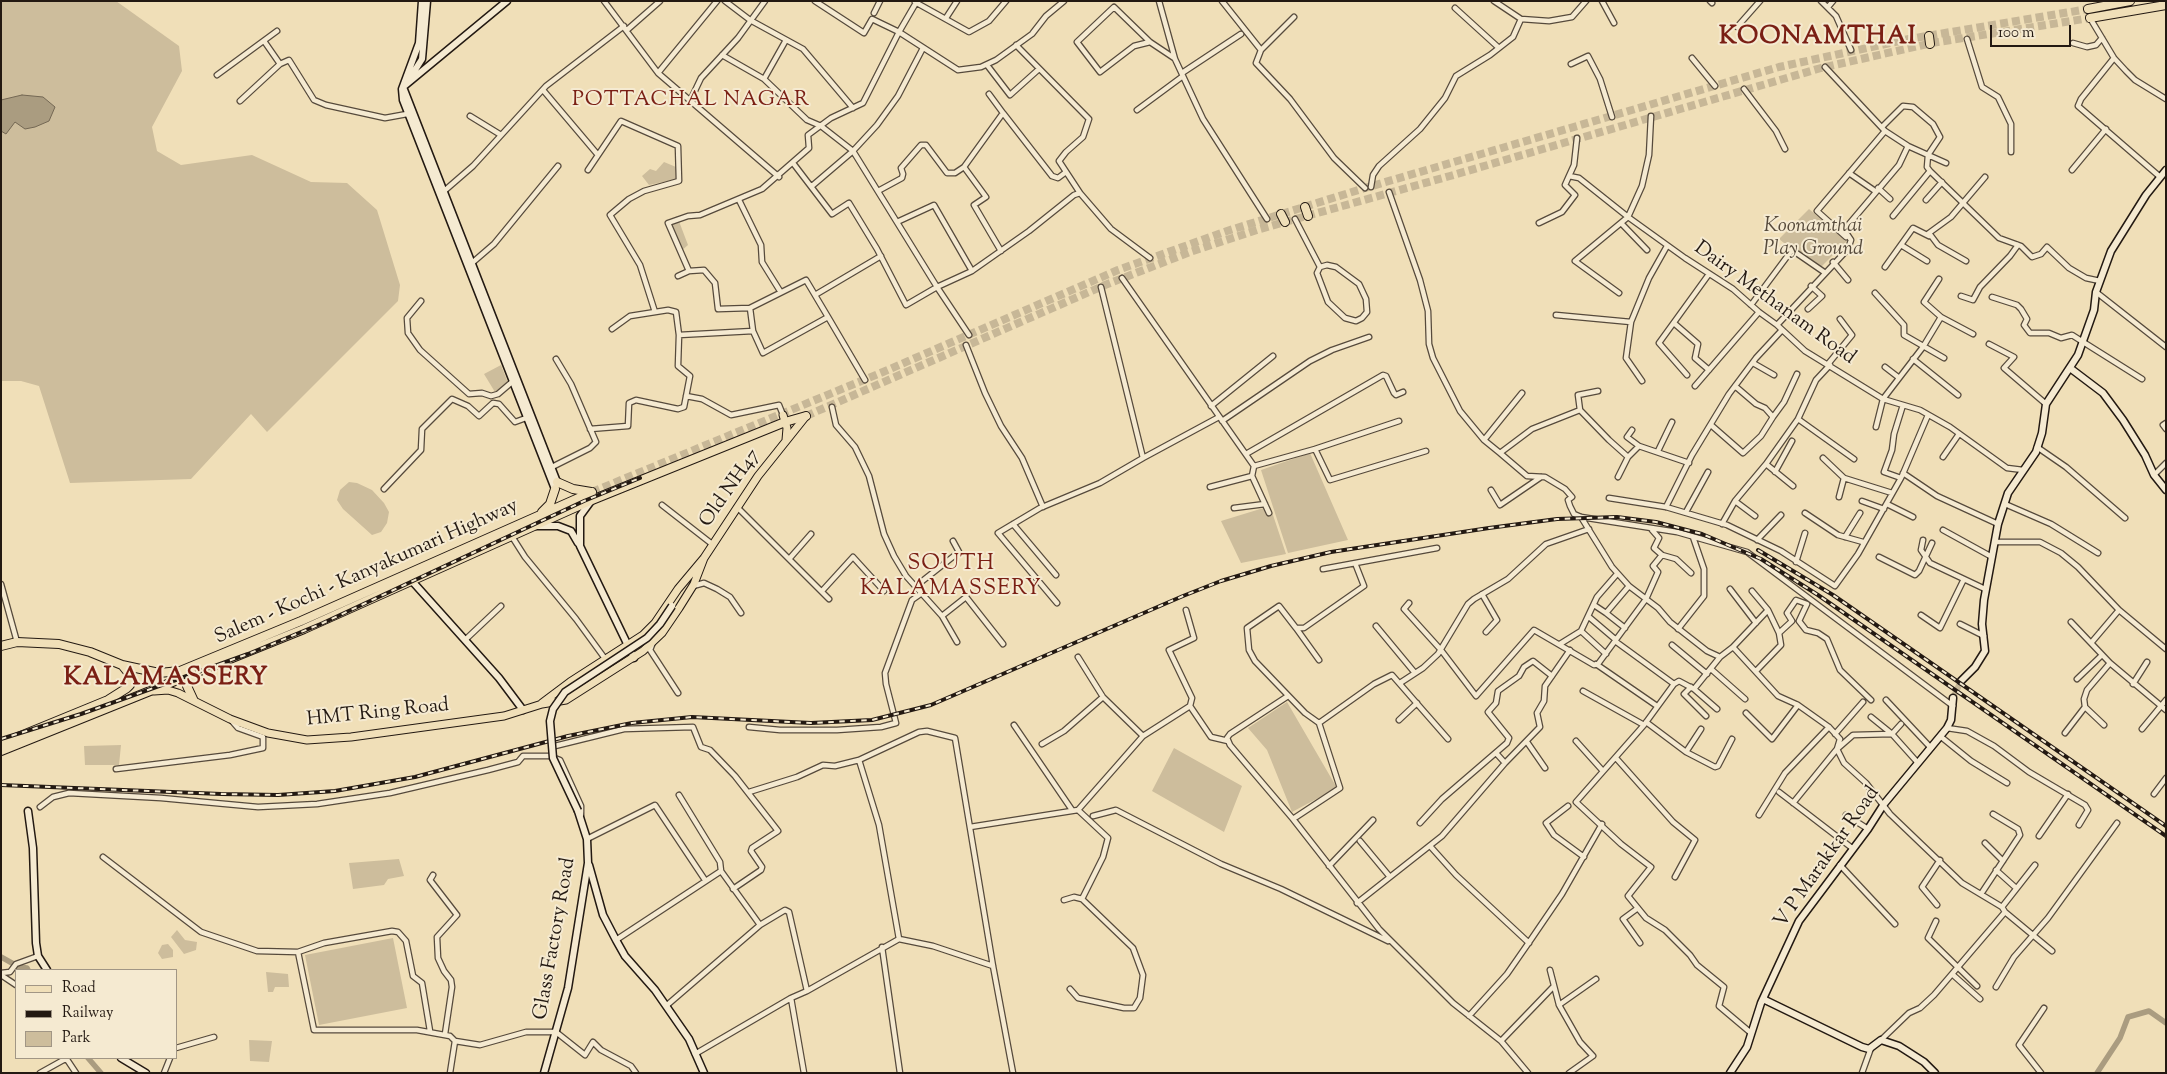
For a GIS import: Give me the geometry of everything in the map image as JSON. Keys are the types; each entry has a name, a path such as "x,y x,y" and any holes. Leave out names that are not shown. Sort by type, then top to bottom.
{"highway":[{"path":"2089,14 2107,3 2130,1"},
{"path":"2089,14 2166,5"},
{"path":"1305,207 1308,216"},
{"path":"568,506 731,444 784,418 806,416"},
{"path":"728,435 731,444"},
{"path":"539,516 550,504 556,486 592,496"},
{"name":"Salem - Kochi - Kanyakumari Highway","path":"3,747 198,672 539,516 568,506"},
{"name":"Salem - Kochi - Kanyakumari Highway","path":"122,665 159,673 180,671 412,581 530,526 568,506"},
{"path":"1,646 17,642 59,644 90,652 122,665 130,675 130,685 108,700 3,747"},
{"path":"193,699 187,686 198,672"}],"main road":[{"name":"Old NH47","path":"634,658 662,633 694,585 704,558 736,506 806,416"},
{"path":"784,418 786,440"},
{"name":"Old NH47","path":"628,645 655,622 685,579 704,558"},
{"path":"685,579 694,585"},
{"name":"HMT Ring Road","path":"542,704 570,682 628,645"},
{"name":"HMT Ring Road","path":"145,693 168,690 193,699 230,719 268,733 308,740 351,737 504,716 542,704 566,700 634,658"}],"street":[{"path":"422,1 419,43 403,87 407,114 526,418 556,486"},
{"path":"403,87 422,59 427,1"},
{"path":"403,87 507,1"},
{"path":"604,1 658,72 779,176"},
{"path":"443,192 473,166 543,90 566,70 626,28 660,1"},
{"path":"658,72 717,1"},
{"path":"725,1 750,20 803,50 853,108"},
{"path":"691,99 701,78 738,38 765,1"},
{"path":"815,1 864,32 872,19 898,32 958,70 987,64 1032,34 1046,16 1064,1"},
{"path":"874,12 880,1"},
{"path":"946,18 957,1"},
{"path":"689,271 668,223 688,216 700,215 762,189 779,176 808,148 808,135 863,103 898,32 916,2 969,32 990,21 1006,1"},
{"path":"1159,1 1176,59 1203,119 1267,219"},
{"path":"1222,1 1261,50"},
{"path":"1494,1 1521,19 1548,20 1572,16 1586,1"},
{"path":"1602,1 1614,23"},
{"path":"1737,27 1760,1"},
{"path":"1821,1 1836,16 1851,50"},
{"path":"1828,7 1833,1"},
{"path":"1150,42 1134,46 1100,72 1077,42 1114,7 1150,42 1176,59"},
{"path":"1455,8 1500,48"},
{"path":"2089,14 2114,58 2135,80 2166,99"},
{"path":"1294,18 1261,50 1256,63 1290,99 1334,158 1368,188 1379,166 1420,129 1445,98 1456,76 1500,48 1513,37 1521,19"},
{"path":"217,75 277,31"},
{"path":"1137,110 1182,75 1241,34"},
{"path":"2073,43 2087,47 2096,45 2102,38"},
{"path":"1967,39 1982,87 1998,97 2011,124 2011,152"},
{"path":"764,79 786,40"},
{"path":"264,41 280,64"},
{"path":"1016,45 1089,119 1084,137 1059,161 1080,194 1111,228 1150,258"},
{"path":"812,186 853,151 877,125 898,96 923,48"},
{"path":"722,55 764,79 807,120 821,126 853,151 937,288 969,335"},
{"path":"1571,64 1588,56 1600,79 1612,117"},
{"path":"1692,58 1715,86"},
{"path":"2114,58 2081,98 2078,106 2159,176"},
{"path":"240,101 280,64 289,60 305,89 314,100 326,105 385,118 407,114"},
{"path":"987,64 1010,95 1039,69"},
{"path":"1825,67 1884,129 1908,146 1946,162"},
{"path":"1744,89 1776,131 1786,149"},
{"path":"543,90 598,155"},
{"path":"989,94 1052,176 1058,178 1066,172"},
{"path":"405,100 472,263 556,486"},
{"path":"1851,240 1817,211 1903,106 1913,107 1933,124 1940,136 1928,155 1927,167 1999,238 2018,244 2032,257 2041,254 2047,247 2069,268 2086,278 2100,280"},
{"path":"878,191 902,178 904,174 901,168 921,145 926,145 947,173 955,173 964,167 1003,113"},
{"path":"470,116 501,135"},
{"path":"1619,293 1576,261 1628,217 1642,186 1649,155 1651,116"},
{"path":"588,170 621,121 678,146 679,181 644,191 629,198 610,215 640,265 651,293 655,312"},
{"path":"2072,170 2106,129"},
{"path":"1539,223 1562,212 1575,195 1565,185 1574,165 1577,138"},
{"path":"1851,240 1845,232 1848,224 1899,165 1908,146"},
{"path":"793,162 832,214 849,203 881,256 906,306 972,271 1074,195 1080,194"},
{"path":"472,263 494,244 558,166"},
{"path":"964,167 986,197 974,205 1001,251"},
{"path":"1961,681 1983,656 1986,646 1982,624 1986,589 1998,524 2008,493 2038,447 2046,404 2078,355 2094,310 2096,292 2111,251 2159,176 2166,170"},
{"path":"1893,216 1930,171"},
{"path":"1849,173 1890,199"},
{"name":"Dairy Methanam Road","path":"1569,176 1579,178 1628,217 1733,290 1759,312 1777,324 1805,351 1883,399 1920,410 1959,434 2007,468 2023,470"},
{"path":"1930,237 1929,234 1951,217 1985,177"},
{"path":"1926,200 1942,182"},
{"path":"1389,192 1420,280 1428,311 1429,344 1433,358 1460,411 1484,440 1527,476 1542,476 1565,489 1572,497 1568,500 1574,514 1581,517 1693,537 1746,552 1953,702"},
{"path":"739,200 761,245 762,262 780,292"},
{"path":"898,222 934,205 972,271"},
{"path":"1296,219 1320,267"},
{"path":"1621,223 1647,250"},
{"path":"1885,267 1913,228 1930,237 1938,245 1966,262"},
{"path":"1777,324 1833,262 1848,249 1851,240"},
{"path":"1961,296 1974,300 1980,287 2010,256 2018,244"},
{"path":"1901,245 1927,261"},
{"path":"1642,381 1626,358 1631,322 1649,278 1668,246"},
{"path":"1751,305 1792,250 1824,272"},
{"path":"815,295 881,256"},
{"path":"1833,262 1848,280"},
{"path":"1327,265 1336,267 1359,284 1366,299 1367,312 1362,318 1356,321 1345,318 1328,302 1317,273 1320,267 1327,265"},
{"path":"678,276 689,271 704,270 712,278 718,309 750,308 806,280 865,380"},
{"path":"1687,375 1659,343 1675,324 1709,274"},
{"path":"1122,278 1254,466 1252,476 1269,513"},
{"path":"1939,279 1924,302 1941,317 1973,334"},
{"path":"1808,309 1822,296 1811,286"},
{"path":"1101,287 1143,458"},
{"path":"2096,292 2166,347"},
{"path":"1875,293 1904,326 1904,336 1944,358"},
{"path":"1992,297 2017,305 2027,319 2024,325 2030,333 2049,332 2061,338 2072,335 2142,379"},
{"path":"420,301 407,318 408,333 420,350 469,394 482,393 491,396 498,394 512,382"},
{"path":"750,308 753,332 764,353 828,317"},
{"path":"590,429 628,426 631,401 639,400 681,409 686,396 690,376 678,366 679,335 676,312 655,312 630,316 612,330"},
{"path":"1694,386 1759,312"},
{"path":"1556,315 1631,322"},
{"path":"1876,427 1883,399 1898,377 1923,347 1941,317"},
{"path":"1722,524 1734,502 1766,464 1798,419 1816,380 1852,336 1840,319"},
{"path":"1675,324 1698,344 1695,358 1708,370"},
{"path":"1666,507 1689,463 1735,386 1753,362 1782,330"},
{"path":"679,335 753,332"},
{"path":"1057,604 998,533 1043,507 1100,483 1143,458 1220,419 1310,361 1332,350 1369,337"},
{"path":"1989,344 2014,357 2004,368 2046,404"},
{"path":"966,345 985,394 1001,426 1022,458 1043,507"},
{"path":"1211,406 1273,356"},
{"path":"550,468 590,448 596,442 571,384 556,358"},
{"path":"1913,359 1958,395"},
{"path":"1753,362 1774,375"},
{"path":"1885,367 1898,377"},
{"path":"2070,368 2103,393 2145,455 2154,475 2165,487"},
{"path":"1711,425 1743,453 1761,436 1784,402 1798,374"},
{"path":"1246,454 1383,375 1386,376 1396,395 1402,392"},
{"path":"1735,386 1756,404 1765,408 1773,417"},
{"path":"1598,391 1578,395 1580,410 1628,457"},
{"path":"1484,440 1522,393"},
{"path":"686,396 702,399 731,415 779,405 784,418"},
{"path":"384,489 421,450 422,429 452,399 468,406 479,416 493,403 499,404 515,422 526,418"},
{"path":"1903,405 1894,434 1892,450 1884,472 1902,476 1937,496 1998,524"},
{"path":"832,407 836,425 855,447 870,476 884,534 894,556 906,576 942,616 957,642"},
{"path":"1500,453 1532,429 1580,410"},
{"path":"1608,498 1666,507 1722,524 1768,544 1835,586 1849,568 1902,476 1928,415"},
{"path":"1798,419 1854,459"},
{"path":"1254,466 1315,449 1399,421"},
{"path":"1658,451 1672,422"},
{"path":"2166,423 2163,425 2166,428"},
{"path":"1632,430 1627,438 1639,446 1689,463"},
{"path":"1943,457 1959,434"},
{"path":"1775,472 1792,441"},
{"path":"1618,477 1628,457 1639,446"},
{"path":"2038,447 2066,467 2125,518"},
{"path":"1315,449 1330,480 1426,451"},
{"path":"1824,458 1844,478 1892,493"},
{"path":"2154,475 2166,463"},
{"path":"1766,464 1793,486"},
{"path":"1686,512 1708,472"},
{"path":"1210,487 1252,476"},
{"path":"1491,490 1500,505 1542,476"},
{"path":"1838,497 1844,478"},
{"path":"580,546 580,516 592,496"},
{"path":"1862,501 1884,509"},
{"path":"1734,502 1755,516"},
{"path":"1234,508 1265,504"},
{"path":"1886,504 1913,517"},
{"path":"2005,504 2051,524 2098,552"},
{"path":"662,505 712,544"},
{"path":"736,506 830,599"},
{"path":"1805,513 1823,527 1845,537 1863,542"},
{"path":"1845,537 1860,513"},
{"path":"1757,540 1781,515"},
{"path":"1581,517 1617,574 1629,586 1658,608 1678,628 1707,651 1720,657"},
{"path":"1013,524 1056,576"},
{"path":"530,526 558,526 571,531 634,658"},
{"path":"1650,528 1659,538 1654,548 1662,555 1676,559 1691,573"},
{"path":"1400,683 1423,668 1441,650 1468,604 1508,579 1546,544 1589,529"},
{"path":"1943,530 1992,557"},
{"path":"790,558 811,534"},
{"path":"1796,562 1805,534"},
{"path":"511,535 525,557 572,612 606,660"},
{"path":"1678,628 1704,596 1704,569 1693,537"},
{"path":"1923,540 1921,550 1930,563 1986,589"},
{"path":"916,586 959,552 953,541"},
{"path":"1995,542 2024,541 2040,542 2047,545 2078,567 2119,610 2166,649"},
{"path":"1879,557 1915,574 1919,571 1932,543"},
{"path":"1323,569 1437,548"},
{"path":"1596,664 1616,641 1646,599 1658,572 1653,566 1662,555"},
{"path":"822,591 853,557 884,591"},
{"path":"1296,628 1304,628 1364,586 1355,563"},
{"path":"1560,644 1581,631 1597,597 1617,574"},
{"path":"1920,616 1940,628 1964,579"},
{"path":"412,581 465,640 523,710"},
{"path":"694,585 704,583 730,597 741,612"},
{"path":"1,584 17,642"},
{"path":"1606,613 1629,586"},
{"path":"672,606 678,589"},
{"path":"1730,589 1756,623"},
{"path":"1752,591 1768,610 1779,633 1781,645 1756,671"},
{"path":"749,727 780,730 837,730 881,727 896,723 896,715 886,684 885,673 912,600 922,593"},
{"path":"1482,594 1497,620 1486,632"},
{"path":"672,606 688,595"},
{"path":"942,616 966,597 1003,644"},
{"path":"1779,633 1792,621 1787,613 1796,600 1807,604 1798,621 1806,630 1818,633 1827,640 1840,670 1871,700"},
{"path":"1409,603 1404,609 1441,650 1476,696 1534,630 1596,664 1657,706"},
{"path":"1594,605 1625,628"},
{"path":"465,640 501,606"},
{"name":"Glass Factory Road","path":"544,1073 568,988 588,863 587,840 579,814 553,758 550,721 555,704 568,690 646,638 660,624 672,606"},
{"path":"1293,819 1340,788 1319,723 1288,696 1255,661 1249,650 1247,628 1279,606 1319,660"},
{"path":"1078,810 1143,736 1190,706 1192,698 1169,650 1194,638 1186,610"},
{"path":"1706,716 1684,694 1707,674 1720,657 1733,647 1768,610"},
{"path":"2091,643 2119,610"},
{"path":"1588,617 1616,641 1674,684"},
{"path":"2071,622 2110,664 2132,684 2164,708"},
{"path":"1960,624 1984,636"},
{"path":"1376,626 1415,673"},
{"path":"1581,631 1606,654"},
{"path":"653,641 650,650 678,694"},
{"path":"1672,645 1707,674"},
{"path":"1733,647 1778,696 1798,706 1829,727 1840,739 1837,749 1844,763 1884,804 1890,814 1962,883 2002,907 2005,912 2052,951"},
{"path":"1357,903 1442,836 1505,762 1540,727 1536,713 1544,701 1545,686 1570,650"},
{"path":"2077,679 2102,655"},
{"path":"1078,657 1103,697 1143,736"},
{"path":"1420,823 1442,799 1496,753 1509,738 1488,712 1496,703 1498,692 1519,676 1524,667 1533,661 1552,676"},
{"path":"2132,684 2147,662"},
{"path":"2065,733 2084,707 2087,690 2110,664"},
{"path":"1711,668 1745,699"},
{"path":"1319,723 1380,681 1392,675 1448,739"},
{"path":"1717,709 1693,688 1678,681 1616,758 1602,770 1576,802 1602,824 1621,844 1651,867 1628,896 1646,918 1665,930 1697,965 1724,987 1719,1006 1751,1033"},
{"path":"1583,691 1645,723 1686,752 1715,767 1718,766 1732,739"},
{"path":"1228,741 1227,738 1230,734 1288,696"},
{"path":"1042,744 1064,731 1103,697"},
{"path":"1886,700 1931,748"},
{"path":"2142,730 2164,708 2166,700"},
{"path":"1835,734 1864,702"},
{"name":"V P Marakkar Road","path":"1730,1073 1747,1047 1763,999 1799,921 1868,829 1884,804 1946,728 1953,702"},
{"path":"1399,720 1417,703"},
{"path":"1190,706 1211,736 1228,741 1293,819 1357,903 1392,943 1469,1016 1501,1041 1528,1073"},
{"path":"1746,712 1772,739 1798,706"},
{"path":"2084,707 2104,725"},
{"path":"1871,717 1892,734 1918,763"},
{"path":"116,769 230,755 263,748 263,737 238,728 230,719"},
{"path":"1794,803 1837,749 1853,735 1892,734 1900,724"},
{"path":"1014,725 1072,810"},
{"path":"556,746 624,729 693,727 703,750 710,750 749,792 778,831 753,845 751,851 761,863 762,870 733,889"},
{"path":"1759,815 1785,773 1829,727"},
{"path":"1946,728 1972,734 2006,754 2029,772 2068,794 2088,810 2079,825"},
{"path":"1686,752 1701,729"},
{"path":"749,792 797,777 823,765 835,766 859,760 919,732 927,731 955,738 1013,1073"},
{"path":"1940,736 1971,761 2007,783"},
{"path":"1576,741 1602,770"},
{"path":"1527,742 1545,768"},
{"path":"1496,753 1505,762"},
{"path":"40,807 53,797 69,793 161,798 258,807 317,804 390,793 518,762 523,756 549,756 560,760 581,806 579,814"},
{"path":"1616,758 1673,822 1695,840 1675,877"},
{"path":"859,760 879,826 899,939"},
{"path":"2154,794 2164,785 2166,778"},
{"path":"1779,792 1852,848"},
{"path":"2039,836 2068,794"},
{"path":"679,795 720,862 721,871 760,925"},
{"path":"587,840 655,805 705,880"},
{"path":"1568,806 1546,823 1554,835 1584,857"},
{"path":"970,827 1078,810 1108,838 1103,857 1082,899"},
{"path":"1093,816 1116,810 1221,864 1281,889 1392,943"},
{"path":"28,811 33,848 38,956 46,969"},
{"path":"1981,894 2020,835 2018,829 1993,814"},
{"path":"1846,815 1868,829"},
{"path":"1329,866 1373,820"},
{"path":"1996,987 2014,957 2033,936 2116,823"},
{"path":"1469,1016 1507,974 1529,943 1562,894 1602,824"},
{"path":"1360,841 1390,877"},
{"path":"1985,843 2003,861"},
{"path":"1430,846 1456,875 1529,943"},
{"path":"103,857 201,932 257,951 298,952 324,943 392,931 398,932 406,941 413,976 422,983 430,1031"},
{"path":"1937,905 1922,887 1940,860"},
{"path":"588,863 603,915 616,940 625,956 666,1006 689,1039 704,1073"},
{"path":"1840,865 1895,924"},
{"path":"2002,907 2035,865"},
{"path":"1996,870 2016,888"},
{"path":"616,940 721,871"},
{"path":"433,875 430,880 457,915 437,937 438,958 451,980 452,987 445,1034"},
{"path":"1064,900 1074,897 1082,899 1133,948 1143,975 1142,987 1137,1005 1134,1008 1124,1008 1078,998 1070,989"},
{"path":"1638,908 1623,919 1640,944"},
{"path":"666,1006 760,925 784,910 789,912 807,991"},
{"path":"1862,1073 1871,1048 1909,1013 1920,1008 2005,912"},
{"path":"1936,921 1928,938 1978,986"},
{"path":"695,1054 791,998 807,991 899,939 933,946 993,966"},
{"path":"882,948 900,1073"},
{"path":"298,952 314,1030 430,1031 445,1034 455,1041 480,1045 526,1032 556,1032 585,1055 593,1042 601,1050 631,1066 636,1073"},
{"path":"1,974 10,972 16,964 38,956"},
{"path":"1550,970 1559,1005 1580,1042 1593,1056 1569,1073"},
{"path":"1,974 15,984"},
{"path":"1952,974 1980,999"},
{"path":"1559,1005 1596,979"},
{"path":"1501,1041 1553,987"},
{"path":"791,998 804,1073"},
{"path":"1763,999 1862,1047 1871,1048"},
{"path":"2041,1073 2019,1045 2044,1008"},
{"path":"178,1047 214,1037"},
{"path":"1881,1040 1899,1046 1924,1062 1935,1073"},
{"path":"450,1073 455,1041"},
{"path":"40,1073 64,1059"},
{"path":"67,1059 76,1073"},
{"path":"123,1059 146,1073"},
{"path":"164,1073 170,1059"}],"green space":[{"path":"1,1 116,1 179,46 182,71 152,127 157,151 181,165 252,155 311,182 347,183 377,210 400,285 398,301 267,432 251,414 191,479 70,483 39,386 21,381 1,381"},
{"path":"664,162 676,167 677,179 649,185 642,176 650,169 656,171"},
{"name":"Koonamthai Play Ground","path":"1809,209 1847,241 1818,270 1779,239"},
{"path":"677,216 688,245 680,252 668,221"},
{"path":"501,365 508,383 495,392 484,374"},
{"path":"1310,453 1348,540 1288,553 1261,470"},
{"path":"349,482 357,483 372,490 384,503 389,512 387,523 381,532 372,535 343,509 337,500 340,490"},
{"path":"1270,506 1286,554 1241,563 1221,521"},
{"path":"1287,702 1337,788 1292,812 1267,750 1248,728"},
{"path":"121,745 119,765 85,765 84,746"},
{"path":"1174,748 1242,786 1224,832 1152,791"},
{"path":"399,859 404,876 388,879 384,885 353,889 349,863"},
{"path":"177,930 185,940 197,942 196,950 184,954 171,937"},
{"path":"393,938 407,1008 319,1025 305,955"},
{"path":"168,944 173,950 173,957 162,959 158,953 162,945"},
{"path":"266,972 288,974 289,987 275,987 273,992 268,992"},
{"path":"249,1040 272,1041 269,1062 250,1061"}],"shaded area":[{"path":"22,95 43,97 55,107 49,121 25,129 15,122 6,134 1,131 1,100"}],"waterway":[{"path":"1,957 19,967 28,969"},
{"path":"2097,1073 2120,1038 2128,1017 2149,1011 2166,1023"},
{"path":"89,1059 101,1073"}],"tunnel":[{"path":"592,492 883,372 1118,270 1227,231 1365,188 1779,67 1909,39 2088,9"},
{"path":"806,416 1105,285 1190,252 1260,229 1821,68 1932,43 2090,18"},
{"path":"1953,698 1961,681"}],"railway":[{"path":"1,739 81,714 248,654 323,623 584,501 640,478"},
{"path":"1,785 221,794 278,795 335,791 415,777 568,736 632,723 692,717 811,723 872,720 931,705 1183,596 1221,581 1271,566 1331,552 1489,528 1557,519 1617,517 1656,522 1702,534 1761,559 1818,595 2166,836"},
{"path":"1758,550 1833,595 2166,826"}],"district":[{"name":"KOONAMTHAI","path":"1818,39"},
{"name":"POTTACHAL NAGAR","path":"691,101"},
{"name":"SOUTH KALAMASSERY","path":"951,578"},
{"name":"KALAMASSERY","path":"166,680"}]}
